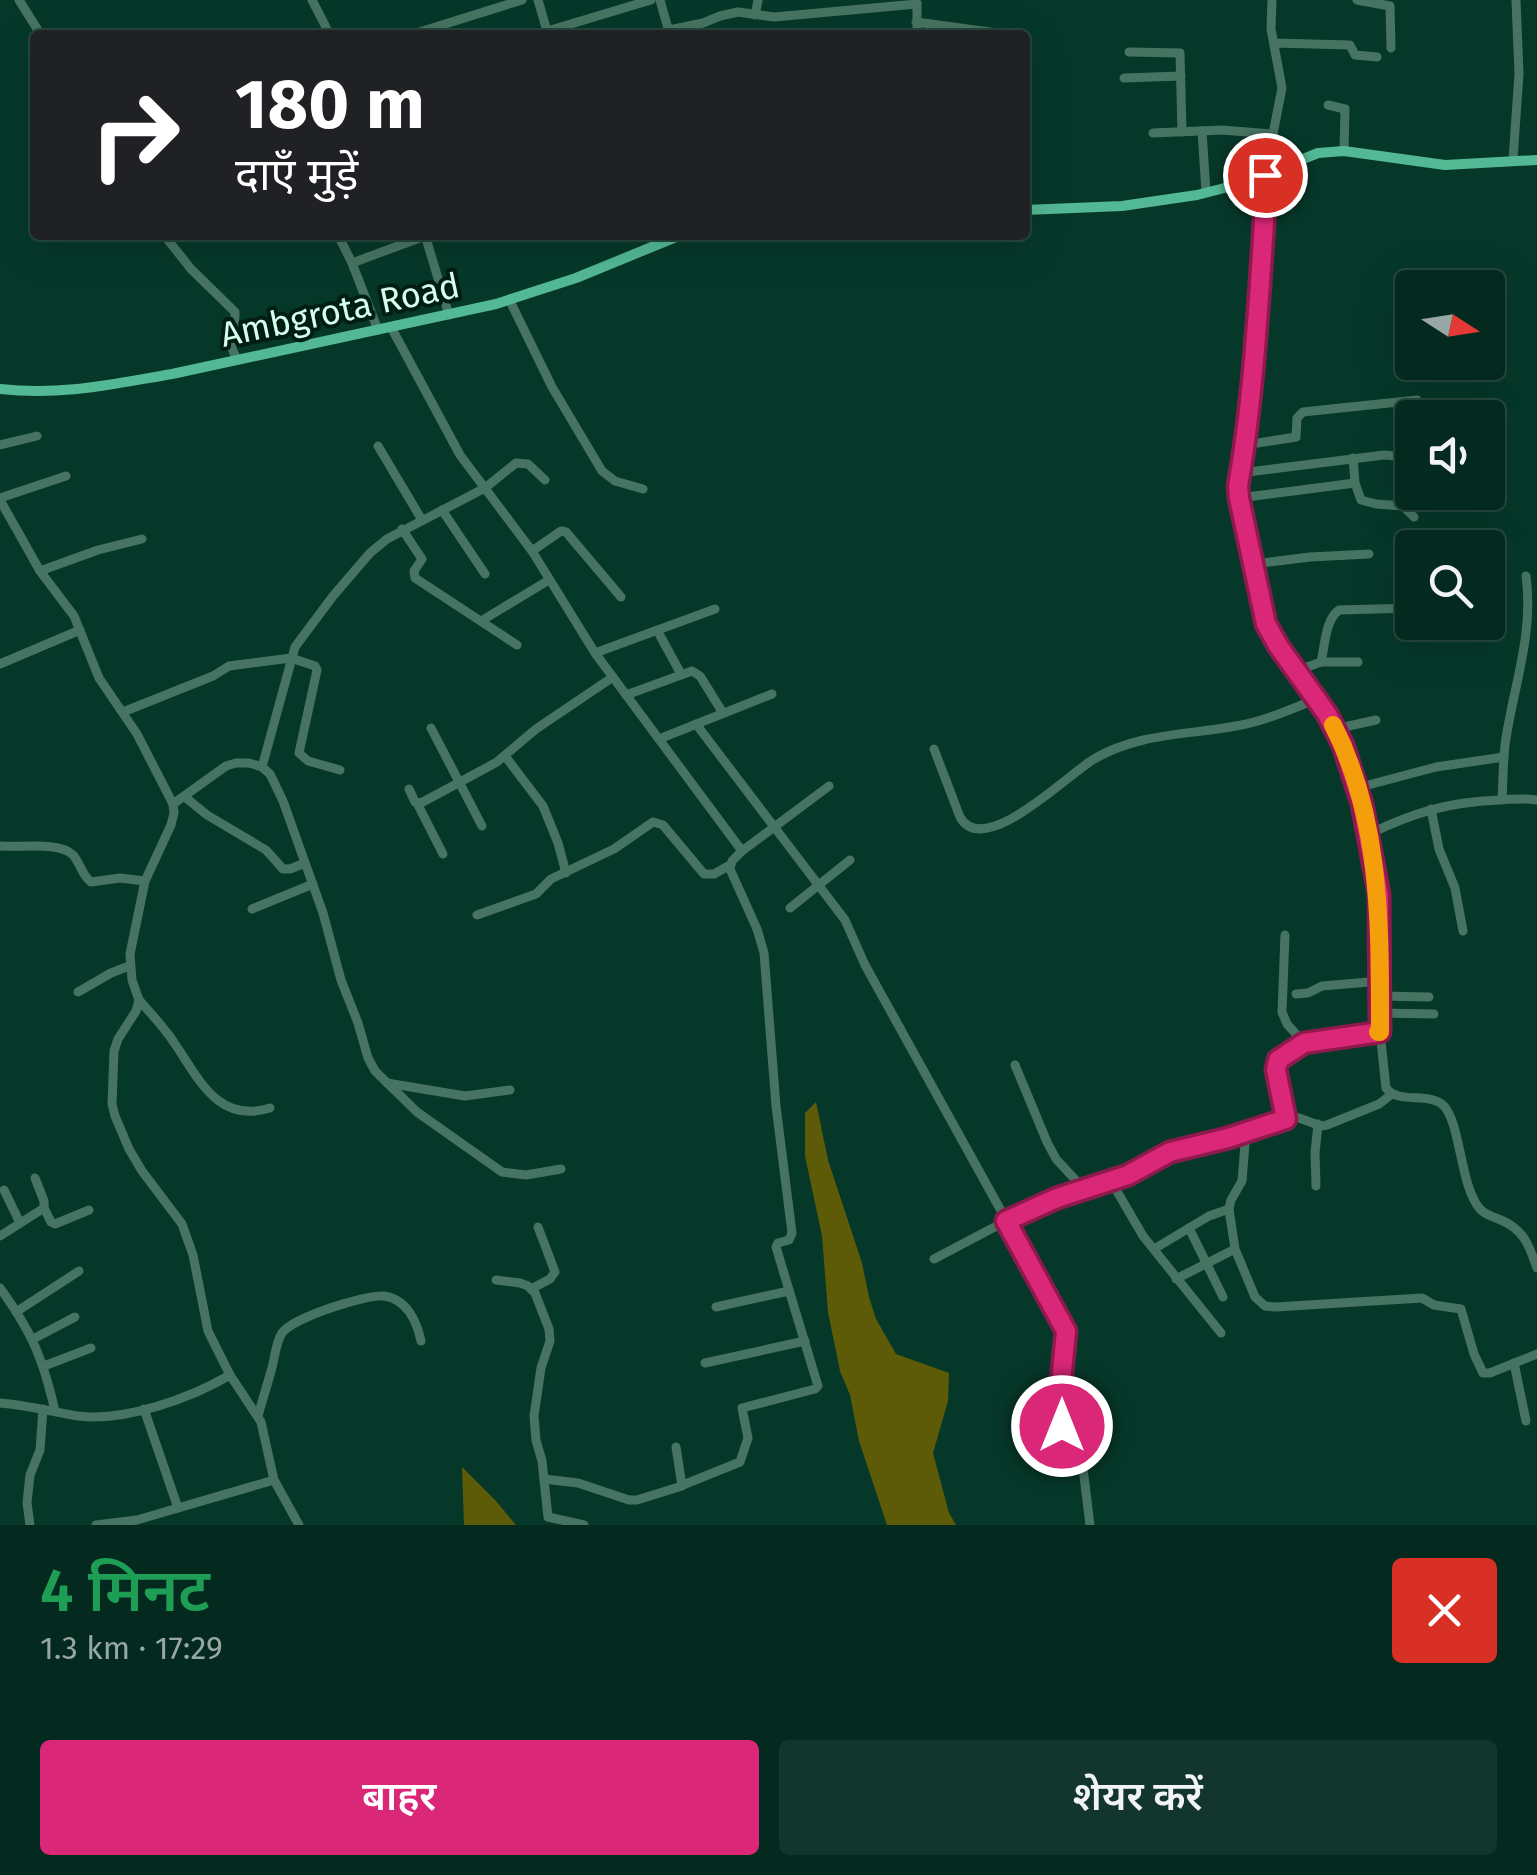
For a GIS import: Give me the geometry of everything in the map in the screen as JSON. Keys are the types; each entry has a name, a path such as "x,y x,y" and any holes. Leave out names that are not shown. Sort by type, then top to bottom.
{"main road":[{"path":"1030,210 1122,206 1206,192 1244,183 1318,153 1344,150 1445,165 1537,160"},
{"name":"Ambgrota Road","path":"0,389 60,392 172,374 448,315 576,278 669,240"}],"street":[{"path":"19,0 37,30"},
{"path":"312,0 327,30"},
{"path":"426,30 522,0"},
{"path":"538,0 547,30"},
{"path":"550,30 651,0"},
{"path":"660,0 669,30"},
{"path":"755,15 758,0"},
{"path":"1272,0 1271,28 1282,88 1265,175 1256,337 1239,498 1266,624 1343,745 1369,834 1379,894 1380,1032 1386,1088 1392,1094 1434,1101 1445,1108 1478,1208 1519,1230 1534,1254 1537,1268"},
{"path":"1356,0 1390,6 1391,48"},
{"path":"1513,160 1519,74 1516,0"},
{"path":"677,30 738,12 774,17 918,2 917,30"},
{"path":"916,22 975,30"},
{"path":"1274,43 1350,45 1355,55 1377,57"},
{"path":"1129,52 1177,52 1181,56 1182,132"},
{"path":"1124,78 1182,76"},
{"path":"1328,105 1345,109 1344,150"},
{"path":"1202,131 1206,192"},
{"path":"1153,133 1272,134"},
{"path":"168,240 232,308 236,317 231,348 238,360"},
{"path":"341,240 378,330"},
{"path":"352,262 414,240"},
{"path":"426,240 448,315"},
{"path":"510,299 546,374 602,470 616,481 644,489"},
{"path":"391,327 460,455 532,551 612,677 742,852"},
{"path":"1245,445 1296,437 1297,418 1303,412 1395,402"},
{"path":"0,445 37,436"},
{"path":"378,446 422,520"},
{"path":"1240,473 1395,456"},
{"path":"1353,458 1361,500 1403,506 1414,517"},
{"path":"262,768 291,658 304,632 370,553 402,530 485,488 520,462 528,464 545,480"},
{"path":"66,476 0,499 40,571 66,602 98,678 124,712 173,804 171,825 145,880 129,966 140,1000 208,1092 245,1113 270,1108"},
{"path":"1239,498 1355,483"},
{"path":"442,510 484,574"},
{"path":"402,530 422,559 413,576 517,645"},
{"path":"532,551 561,531 566,532 621,597"},
{"path":"40,571 142,539"},
{"path":"1254,564 1369,554"},
{"path":"1502,800 1504,757 1528,624 1526,576"},
{"path":"481,621 549,580"},
{"path":"1322,662 1333,614 1339,610 1395,608"},
{"path":"596,653 715,609"},
{"path":"0,664 80,630"},
{"path":"657,630 681,674"},
{"path":"124,712 230,666 291,658 317,670 300,753 308,761 340,770"},
{"path":"1296,671 1322,662 1358,662"},
{"path":"626,695 696,672 723,713"},
{"path":"417,803 505,756 536,729 612,677"},
{"path":"658,739 772,694"},
{"path":"934,749 964,826 981,830 1014,817 1102,754 1152,737 1239,726 1316,699"},
{"path":"1335,729 1376,720"},
{"path":"696,724 852,931 865,965 1066,1331 1062,1426 1081,1452 1090,1525"},
{"path":"431,728 482,826"},
{"path":"505,756 543,806 566,872"},
{"path":"1357,788 1436,767 1504,757"},
{"path":"173,804 226,766 236,762 262,768 276,786 305,862 331,936 341,980 375,1072 417,1112 502,1172 526,1175 561,1170"},
{"path":"477,915 536,894 551,879 614,849 656,822 704,874 714,874 829,786"},
{"path":"409,789 442,854"},
{"path":"185,797 207,815 266,850 282,869 305,862"},
{"path":"1369,834 1431,808 1456,803 1537,800"},
{"path":"1431,808 1440,849 1455,888 1463,931"},
{"path":"0,846 68,851 91,882 145,880"},
{"path":"790,908 850,860"},
{"path":"544,1479 578,1483 629,1500 683,1485 743,1458 748,1438 742,1408 817,1388 776,1247 789,1240 792,1233 776,1106 764,953 730,865"},
{"path":"252,909 313,884"},
{"path":"1285,936 1282,1012 1304,1043"},
{"path":"78,992 129,966"},
{"path":"1296,994 1322,986 1380,980"},
{"path":"1380,996 1428,997"},
{"path":"140,1000 114,1051 114,1116 142,1171 182,1224 208,1331 230,1375 258,1416 274,1480 299,1525"},
{"path":"1380,1013 1434,1014"},
{"path":"1286,1119 1276,1062 1304,1043 1380,1032"},
{"path":"1015,1065 1056,1159 1084,1190"},
{"path":"384,1082 465,1096 510,1090"},
{"path":"934,1258 1057,1198 1128,1175 1170,1152 1286,1119 1327,1125 1379,1104 1392,1094"},
{"path":"1316,1186 1318,1124"},
{"path":"1246,1132 1244,1171 1229,1209 1235,1249 1255,1297 1265,1306 1422,1298 1434,1305 1461,1309 1483,1373 1537,1354"},
{"path":"36,1178 51,1222 55,1224 89,1210"},
{"path":"1111,1181 1132,1221 1221,1333"},
{"path":"4,1190 20,1223"},
{"path":"0,1236 44,1208"},
{"path":"1154,1249 1209,1216 1229,1209"},
{"path":"531,1289 550,1279 554,1272 538,1227"},
{"path":"1189,1228 1223,1297"},
{"path":"1176,1279 1235,1249"},
{"path":"0,1310 14,1309 79,1271"},
{"path":"496,1280 520,1283 531,1289 541,1308 550,1336 534,1416 548,1521 584,1525"},
{"path":"0,1288 33,1338 55,1411"},
{"path":"716,1307 789,1291"},
{"path":"258,1416 278,1340 288,1326 309,1316 360,1300 388,1297 414,1317 421,1342"},
{"path":"33,1338 76,1317"},
{"path":"705,1363 804,1341"},
{"path":"44,1366 92,1348"},
{"path":"1514,1363 1526,1421"},
{"path":"0,1403 88,1417 144,1409 190,1396 230,1375"},
{"path":"30,1525 30,1474 40,1450 42,1409"},
{"path":"144,1409 178,1508"},
{"path":"676,1447 683,1485"},
{"path":"96,1525 137,1520 274,1480"}],"shaded area":[{"path":"816,1102 828,1160 876,1319 896,1354 949,1373 948,1401 933,1453 949,1513 956,1525 887,1525 859,1441 828,1312 822,1236 805,1156 805,1113"},
{"path":"462,1467 495,1500 516,1525 464,1525"}],"slow traffic":[{"path":"1333,725 1362,804 1379,894 1378,1032"}],"route":[{"path":"1062,1426 1066,1331 1006,1221 1057,1198 1128,1175 1170,1152 1286,1119 1276,1070 1278,1060 1304,1043 1380,1032 1379,894 1362,804 1343,745 1327,714 1266,624 1239,498 1255,356 1265,175"}]}
